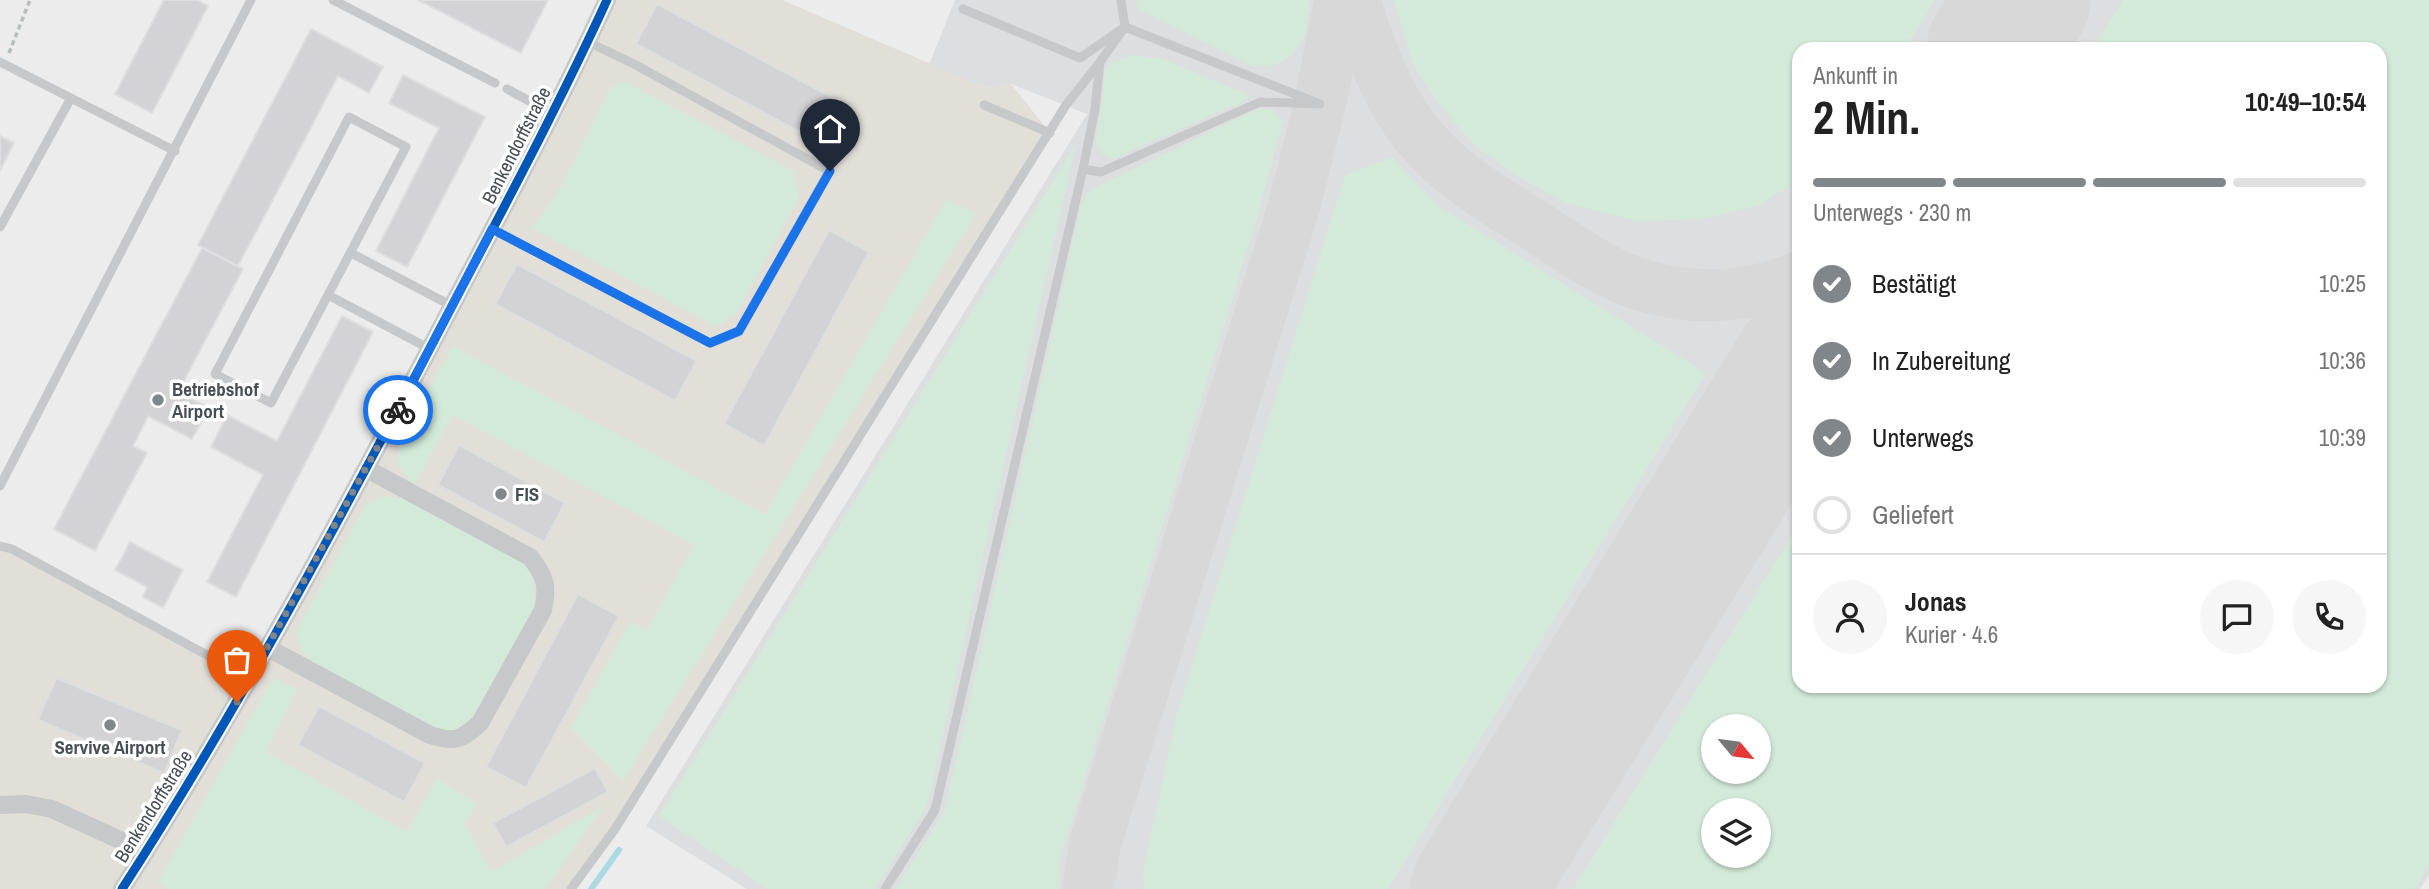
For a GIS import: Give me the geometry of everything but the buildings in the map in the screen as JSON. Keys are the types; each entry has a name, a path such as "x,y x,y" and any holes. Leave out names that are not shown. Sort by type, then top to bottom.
{"street":[{"name":"Benkendorffstraße","path":"121,889 198,771 367,470 552,113 607,0"},
{"path":"268,648 430,735 448,741 465,737 480,723 542,610 547,590 541,571 530,557 367,470"},
{"name":"Benkendorffstraße","path":"0,804 26,804 52,809 146,852"}],"lane":[{"path":"0,486 251,0"},
{"path":"333,0 495,83"},
{"path":"571,889 615,829 1066,105 1125,27 1121,0"},
{"path":"963,9 1080,58 1125,27"},
{"path":"1083,169 1101,172 1260,102 1320,104 1125,27"},
{"path":"492,229 710,343 739,331 830,171 588,42"},
{"path":"885,889 935,810 1083,169 1095,109 1100,62"},
{"path":"1,63 175,151"},
{"path":"507,89 552,113"},
{"path":"0,227 71,98"},
{"path":"984,105 1050,132"},
{"path":"349,117 406,147 328,295 271,403 215,373 349,117"},
{"path":"351,253 452,306"},
{"path":"328,295 430,348"},
{"path":"0,546 12,549 251,679"}],"path":[{"path":"1,63 14,44 30,0"}],"shaded area":[{"path":"607,0 782,0 987,88 1011,84 1050,133 615,829 571,889 0,889 0,546 250,679"},
{"path":"955,0 2429,0 2429,875 2420,889 747,889 646,826 1087,114 1011,84 987,88 929,65"}],"green space":[{"path":"1137,0 1310,0 1305,34 1293,55 1275,65 1253,67 1138,9"},
{"path":"1394,0 1935,0 1909,42 1792,42 1792,184 1757,206 1706,219 1637,221 1566,203 1517,176 1474,145 1437,102 1412,62"},
{"path":"2123,0 2429,0 2429,866 2415,889 1573,889 1792,535 1792,693 2387,693 2387,42 2097,42"},
{"path":"1132,55 1163,59 1253,97 1113,159 1102,154 1095,141 1105,69 1112,63"},
{"path":"624,81 793,171 799,197 737,313 717,327 532,228 561,188 610,88"},
{"path":"1258,109 1273,110 1283,120 1258,215 1059,863 1058,889 895,889 945,810 1082,202 1092,189"},
{"path":"1076,144 927,806 875,889 767,889 659,816"},
{"path":"1392,157 1439,206 1706,373 1388,889 1144,889 1143,872 1177,714 1345,175"},
{"path":"946,200 976,214 623,781 571,728 630,622 647,630 694,545 453,415 414,485 399,466 399,442 453,346 765,514"},
{"path":"383,496 407,500 525,564 534,583 535,607 474,718 453,731 432,730 318,668 302,651 296,632 365,506"},
{"path":"273,678 297,689 266,752 407,832 437,778 477,804 464,823 491,872 604,806 545,889 168,889 158,882"}],"waterway":[{"path":"591,889 619,850"}],"taxiway":[{"path":"1088,889 1095,844 1295,203 1320,104 1340,0"},
{"path":"1354,0 1373,55 1389,90 1421,139 1444,163 1470,184 1582,256 1627,280 1681,293 1741,293 1792,280"}],"runway":[{"path":"1997,42 2024,0"},
{"path":"1477,889 1792,376"}],"cycle path":[{"path":"122,889 244,690 320,554 521,175 607,0"}],"way so far":[{"path":"237,702 398,410"}],"place":[{"name":"Betriebshof Airport","path":"158,400"},
{"name":"FIS","path":"501,494"},
{"name":"Servive Airport","path":"110,725"}],"route":[{"path":"398,410 492,229 710,343 739,331 830,171"}]}
